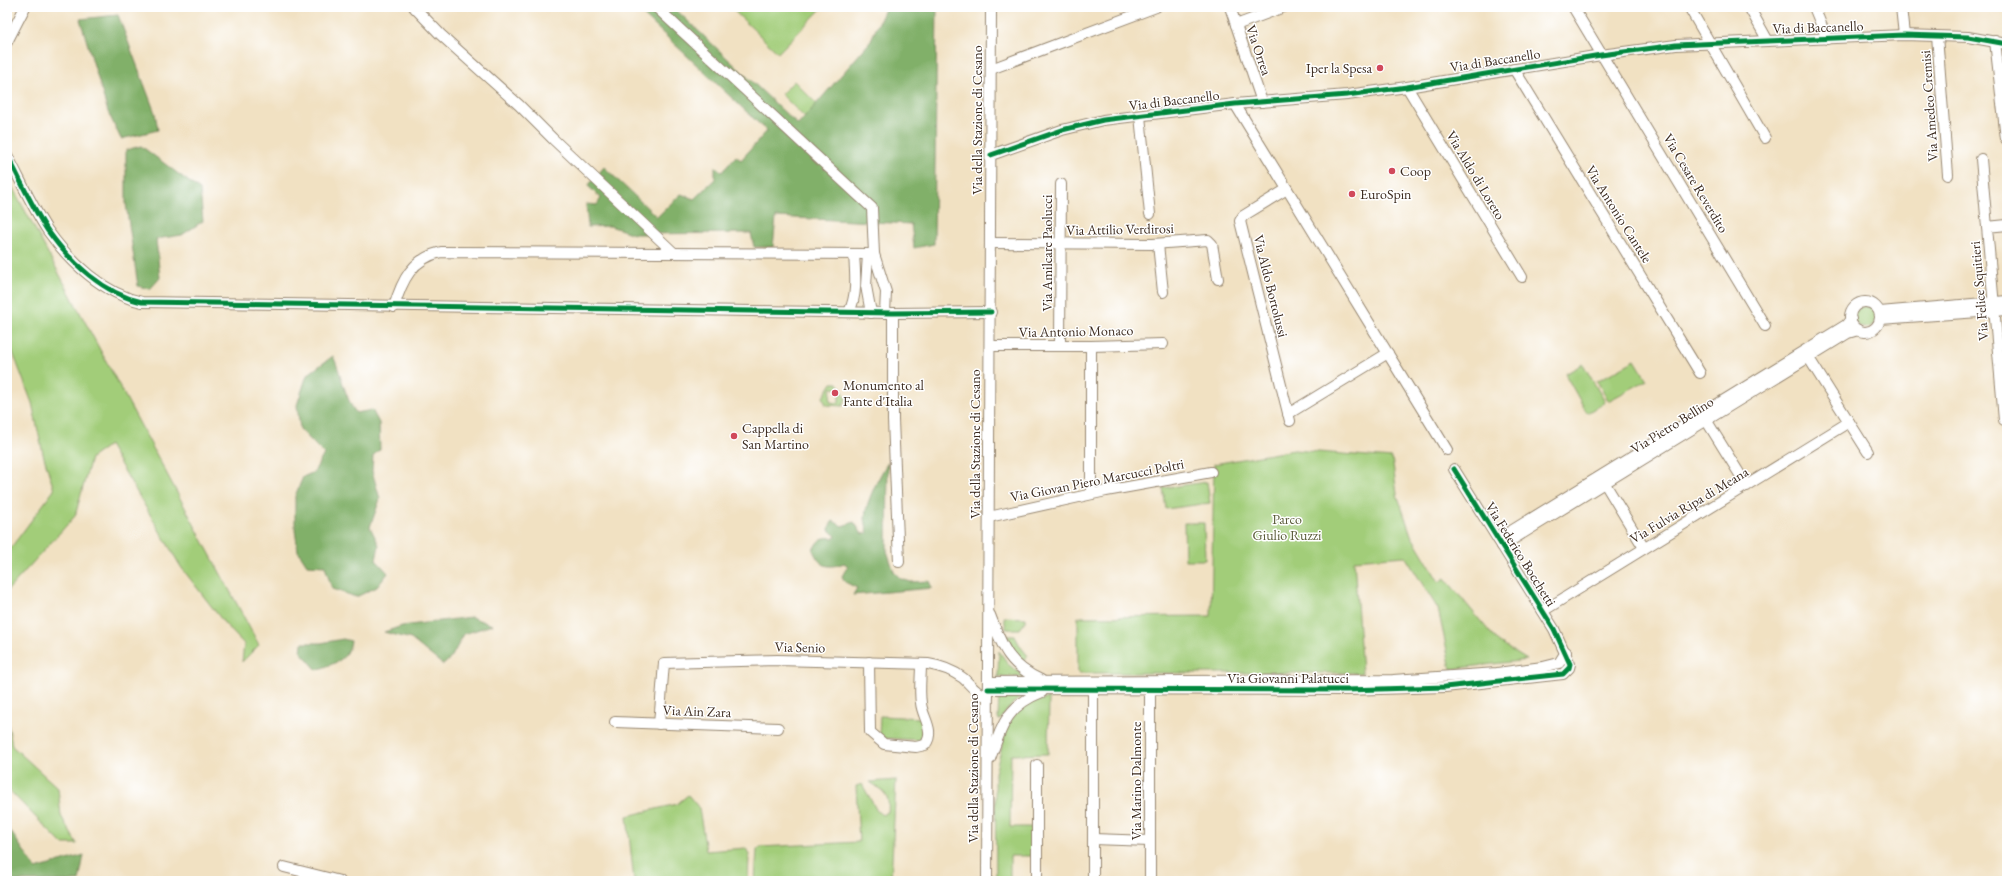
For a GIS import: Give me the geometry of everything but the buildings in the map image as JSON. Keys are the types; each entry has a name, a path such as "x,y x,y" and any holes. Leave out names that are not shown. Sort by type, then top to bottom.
{"street":[{"path":"7,42 25,7"},
{"path":"414,7 441,35 519,105 674,253"},
{"path":"656,7 872,208 871,254 866,286 872,313"},
{"name":"Via della Stazione di Cesano","path":"987,881 991,312 991,7"},
{"path":"991,69 1156,7"},
{"name":"Via Orrea","path":"1230,7 1262,102"},
{"path":"1236,25 1284,7"},
{"name":"Via Cesare Reverdito","path":"1573,7 1601,55 1667,160 1765,326"},
{"path":"1689,7 1708,43 1765,138"},
{"path":"1749,7 1768,41"},
{"path":"1814,7 1827,39"},
{"path":"1901,7 1904,35"},
{"name":"Via di Baccanello","path":"991,155 1081,124 1235,104 1347,95 1407,87 1601,55 1708,43 1904,35 1968,37 2007,44"},
{"name":"Via Amedeo Cremisi","path":"1937,36 1948,175"},
{"path":"1995,41 2006,139"},
{"name":"Via Antonio Cantele","path":"1514,69 1700,373"},
{"name":"Via Aldo di Loreto","path":"1407,87 1522,277"},
{"path":"1235,104 1447,450"},
{"path":"1140,116 1150,214"},
{"path":"7,155 44,225 53,237 89,274 104,286 124,297 150,303 872,313 991,312"},
{"name":"Via Felice Squitieri","path":"1981,159 1994,307 2004,385 2004,420"},
{"name":"Via Amilcare Paolucci","path":"1060,346 1061,184"},
{"name":"Via Aldo Bortolussi","path":"1287,189 1243,216 1240,221 1289,417 1388,353"},
{"path":"1987,227 2007,225"},
{"name":"Via Attilio Verdirosi","path":"991,243 1158,244 1210,241 1218,279"},
{"path":"1158,244 1163,292"},
{"path":"394,306 401,284 410,269 423,259 441,252 871,254"},
{"path":"849,312 853,305 855,291 854,254"},
{"path":"871,254 886,292 889,313 899,562"},
{"path":"1994,307 2007,301"},
{"path":"1863,302 1872,303 1880,316 1873,330 1867,332 1858,330 1851,319 1852,311 1863,302"},
{"path":"1880,316 1994,307 2007,310"},
{"name":"Via Pietro Bellino","path":"1500,542 1806,354 1847,325 1851,319"},
{"name":"Via Pietro Bellino","path":"1806,354 1851,331 1858,330"},
{"name":"Via Antonio Monaco","path":"990,346 1163,344"},
{"path":"1091,346 1091,494"},
{"path":"1806,354 1868,452"},
{"path":"1704,417 1747,486"},
{"name":"Via Fulvia Ripa di Meana","path":"1543,610 1849,422"},
{"name":"Via Federico Bocchetti","path":"1454,470 1543,610 1566,652"},
{"name":"Via Giovan Piero Marcucci Poltri","path":"989,517 1091,494 1211,472"},
{"path":"1602,479 1644,548"},
{"path":"987,768 1001,727 1010,712 1025,698 1045,685 1011,660 1000,640 988,610"},
{"name":"Via Giovanni Palatucci","path":"988,689 1045,685 1150,685 1401,679 1543,667 1559,663 1566,652"},
{"name":"Via Senio","path":"659,724 664,663 778,660 921,664 946,668 962,677 979,693 988,689"},
{"path":"868,662 870,732 884,744 916,747 925,745 928,741 929,731 921,704 921,664"},
{"path":"1093,685 1093,881"},
{"name":"Via Marino Dalmonte","path":"1150,685 1150,881"},
{"name":"Via Ain Zara","path":"616,722 778,728"},
{"path":"1036,881 1037,765"},
{"path":"1093,839 1150,841"},
{"path":"284,867 340,881"}],"green space":[{"path":"635,7 673,7 798,125 870,42 886,7 937,7 934,244 914,248 911,224 776,217 773,247 754,247 751,233 634,234 610,226 588,227 586,204 597,205 601,198 588,186 604,167 657,217 681,194 694,199 715,179 715,166 722,172 736,156 741,160 767,131"},
{"path":"730,7 823,7 778,53"},
{"path":"118,15 155,113 158,130 121,139 108,112 80,19"},
{"path":"794,81 818,105 805,118 781,94"},
{"path":"141,146 200,190 203,221 182,235 156,239 160,278 150,289 138,286 126,204 126,150"},
{"path":"7,177 259,645 242,662 244,644 225,624 181,567 109,445 91,458 75,516 7,591 7,553 54,490 43,454 32,403 7,337"},
{"path":"1865,306 1869,307 1875,313 1875,321 1869,327 1865,328 1861,327 1855,321 1854,317 1855,313 1861,307"},
{"path":"333,356 346,393 356,413 372,410 379,423 380,449 373,456 372,471 380,499 370,527 379,545 376,560 388,573 377,587 356,597 332,589 325,566 307,565 298,551 295,530 295,496 303,477 314,472 324,454 300,429 297,405 307,375"},
{"path":"1635,360 1647,380 1608,401 1597,381"},
{"path":"1583,364 1605,402 1587,413 1565,374"},
{"path":"832,383 838,383 846,398 843,406 826,405 823,397","holes":["831,388 839,389 839,403 830,402"]},
{"name":"Parco Giulio Ruzzi","path":"1294,450 1392,458 1397,494 1411,535 1439,582 1445,578 1498,642 1527,660 1451,669 1438,609 1405,556 1354,560 1362,673 1078,673 1078,617 1211,616 1214,464"},
{"path":"888,462 887,551 894,572 901,579 911,582 929,581 932,588 853,595 857,588 845,582 842,576 848,566 844,563 833,566 825,565 819,560 813,550 821,539 835,538 836,536 829,530 833,521 842,526 854,522 862,534 868,533 865,517 868,503 877,481"},
{"path":"1207,482 1210,503 1166,509 1163,488"},
{"path":"1184,523 1204,523 1205,560 1185,560"},
{"path":"471,617 492,625 464,634 451,658 443,665 411,639 384,632 402,626"},
{"path":"1004,617 1026,618 1026,621 1020,629 1006,629"},
{"path":"1007,636 1015,636 1020,646 1028,656 1023,662 1012,649"},
{"path":"343,639 351,641 347,653 334,663 317,670 301,652 302,643 321,643"},
{"path":"999,651 1009,665 1025,677 998,677"},
{"path":"999,693 1025,694 1011,705 1000,720 998,719"},
{"path":"1049,698 1048,754 1011,755 1010,827 1032,827 1032,856 1010,856 1010,881 996,881 995,773 1007,727 1012,718 1026,704"},
{"path":"880,716 923,718 922,740 879,738"},
{"path":"7,718 12,746 58,788 61,816 77,844 62,844 7,788"},
{"path":"896,780 891,881 755,881 757,850 760,847 859,842 856,786 862,784 877,811 882,815 888,812 887,797 870,782"},
{"path":"688,795 699,808 706,851 746,848 749,855 748,881 634,881 627,816 677,804"},
{"path":"7,826 36,869 84,855 79,881 7,881"}],"cycle path":[{"path":"991,155 1062,130 1103,120 1235,104 1347,95 1407,87 1601,55 1676,45 1904,35 1968,37 2007,44"},
{"path":"7,155 42,222 57,243 77,265 101,284 114,292 142,302 893,313 991,312"},
{"path":"988,689 1347,690 1445,687 1563,674 1569,668 1570,664 1554,629 1454,469"}],"place":[{"name":"Iper la Spesa","path":"1380,68"},
{"name":"Coop","path":"1392,171"},
{"name":"EuroSpin","path":"1352,194"},
{"name":"Monumento al Fante d'Italia","path":"835,393"},
{"name":"Cappella di San Martino","path":"734,436"}]}
